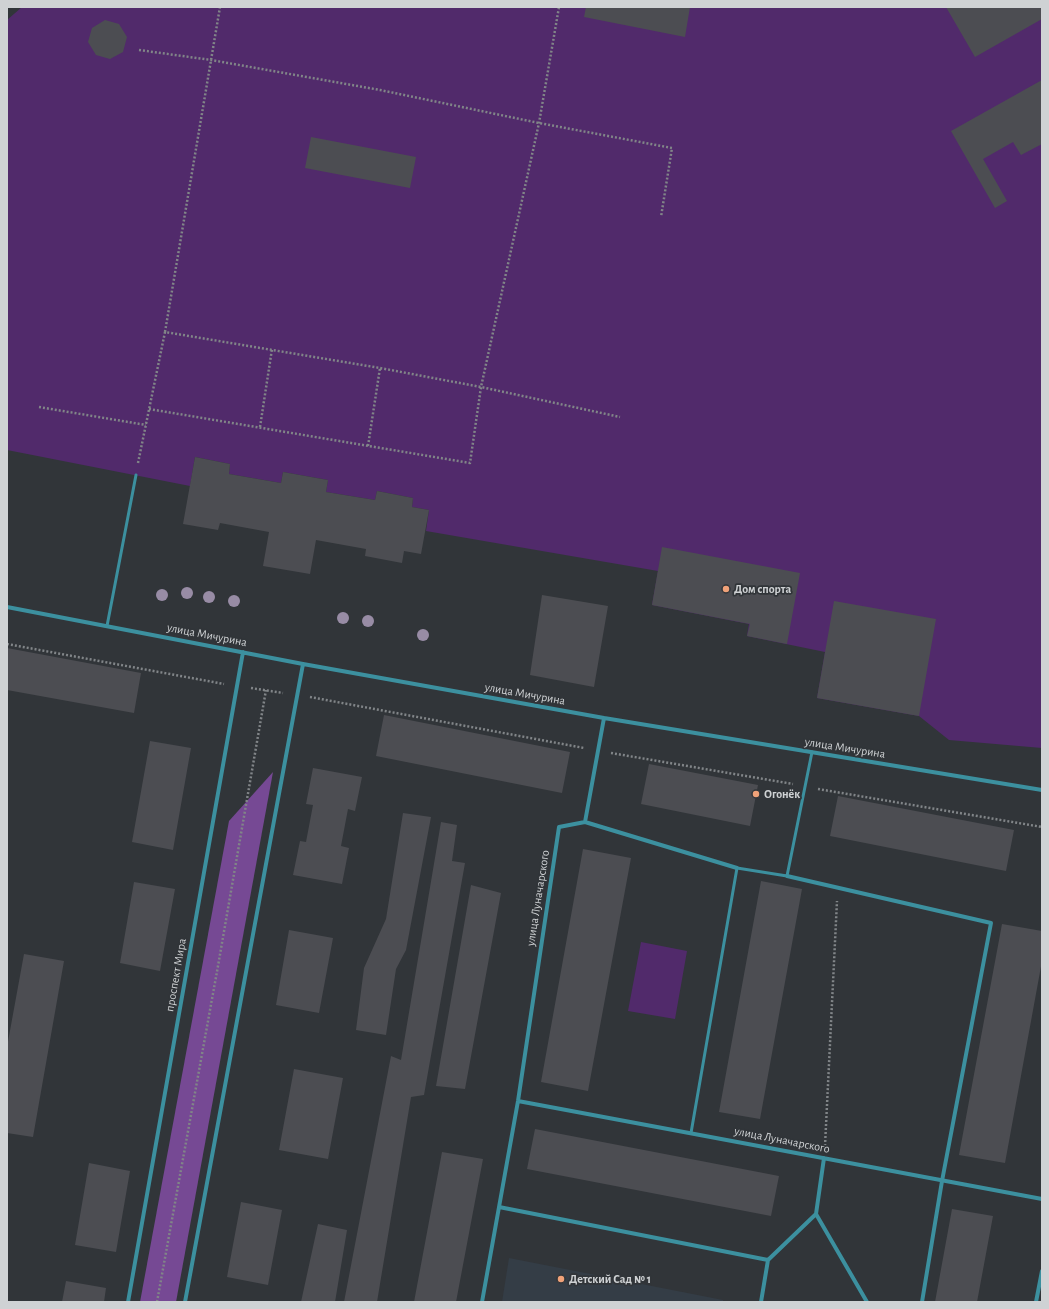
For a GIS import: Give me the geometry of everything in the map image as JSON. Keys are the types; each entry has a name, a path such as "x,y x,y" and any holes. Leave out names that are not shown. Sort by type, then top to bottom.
{"street":[{"name":"улица Мичурина","path":"7,607 303,664 604,718 1042,790"},
{"name":"проспект Мира","path":"128,1302 243,652"},
{"path":"185,1302 303,664"},
{"path":"604,718 585,822 737,868"},
{"name":"улица Луначарского","path":"482,1302 518,1101 559,828 585,822"},
{"path":"787,876 990,923 942,1181 922,1302"},
{"name":"улица Луначарского","path":"518,1101 1042,1199"},
{"path":"761,1302 768,1260 816,1214 824,1158"},
{"path":"499,1207 768,1260"},
{"path":"816,1214 867,1302"},
{"path":"1036,1302 1042,1271"}],"lane":[{"path":"106,626 136,475"},
{"path":"691,1133 737,868 787,876 812,752"}],"path":[{"path":"136,475 165,332 220,7"},
{"path":"149,409 470,462 481,387 539,123 559,7"},
{"path":"139,50 211,60 380,90 539,123 672,148 661,217"},
{"path":"165,332 380,368 481,387 620,417"},
{"path":"260,427 272,350"},
{"path":"368,446 380,368"},
{"path":"38,407 146,425"},
{"path":"7,644 236,687 297,695 598,751 1042,827"},
{"path":"157,1302 266,690"},
{"path":"824,1158 837,887"}],"shaded area":[{"path":"22,7 1042,7 1042,748 949,740 919,716 817,698 825,652 747,636 749,624 652,605 658,571 426,531 429,510 412,507 413,498 377,491 375,500 326,492 328,480 283,472 281,483 229,474 230,464 195,457 190,486 7,450 7,20"},
{"path":"273,772 176,1302 140,1302 229,821"},
{"path":"641,942 687,951 675,1019 628,1011"},
{"name":"Детский Сад № 1","path":"509,1258 723,1300 723,1302 502,1302"}],"building":[{"path":"586,7 690,7 685,37 584,17"},
{"path":"946,7 1042,7 1042,19 975,57"},
{"path":"105,20 119,24 127,37 123,52 110,59 96,55 88,42 92,28"},
{"path":"1042,80 1042,144 1021,155 1013,142 983,159 1007,201 995,208 951,131"},
{"path":"311,137 416,157 410,188 305,168"},
{"path":"195,457 230,464 229,474 281,483 283,472 328,480 326,492 375,500 377,491 413,498 412,507 429,510 421,554 404,551 402,563 365,556 366,549 316,540 310,574 263,566 269,532 220,523 218,530 183,524"},
{"name":"Дом спорта","path":"662,547 800,573 787,644 747,636 750,624 652,605"},
{"path":"542,595 608,606 594,687 530,675"},
{"path":"834,601 936,619 919,716 817,698"},
{"path":"7,648 141,673 134,713 7,690"},
{"path":"384,715 570,752 562,793 376,756"},
{"path":"150,741 191,748 173,850 132,842"},
{"path":"649,764 758,785 750,826 641,804"},
{"path":"313,768 362,777 355,811 348,809 341,846 349,848 342,884 293,875 300,841 306,842 313,805 306,804"},
{"path":"838,796 1014,830 1006,871 830,836"},
{"path":"403,813 431,817 406,950 396,969 386,1035 356,1030 364,968 386,919"},
{"path":"441,822 457,825 452,861 465,863 424,1095 411,1097 377,1302 344,1302 391,1056 401,1060"},
{"path":"583,849 631,858 588,1091 541,1082"},
{"path":"761,881 802,889 760,1119 719,1112"},
{"path":"134,882 175,889 160,971 120,963"},
{"path":"471,885 501,893 465,1089 436,1086"},
{"path":"1002,924 1042,931 1042,961 1005,1163 959,1155"},
{"path":"289,930 333,938 319,1013 276,1005"},
{"path":"24,954 64,961 33,1137 7,1133 7,1047"},
{"path":"294,1069 343,1078 328,1159 279,1150"},
{"path":"535,1129 779,1176 771,1216 527,1169"},
{"path":"442,1152 483,1159 456,1302 414,1302"},
{"path":"89,1163 130,1171 116,1252 75,1245"},
{"path":"241,1202 282,1210 268,1285 227,1277"},
{"path":"952,1209 993,1216 977,1302 935,1302"},
{"path":"318,1224 347,1230 335,1302 301,1302"},
{"path":"66,1281 106,1288 104,1302 62,1302"}],"place":[{"name":"Дом спорта","path":"726,589"},
{"name":"Огонёк","path":"756,794"},
{"name":"Детский Сад № 1","path":"561,1279"}]}
